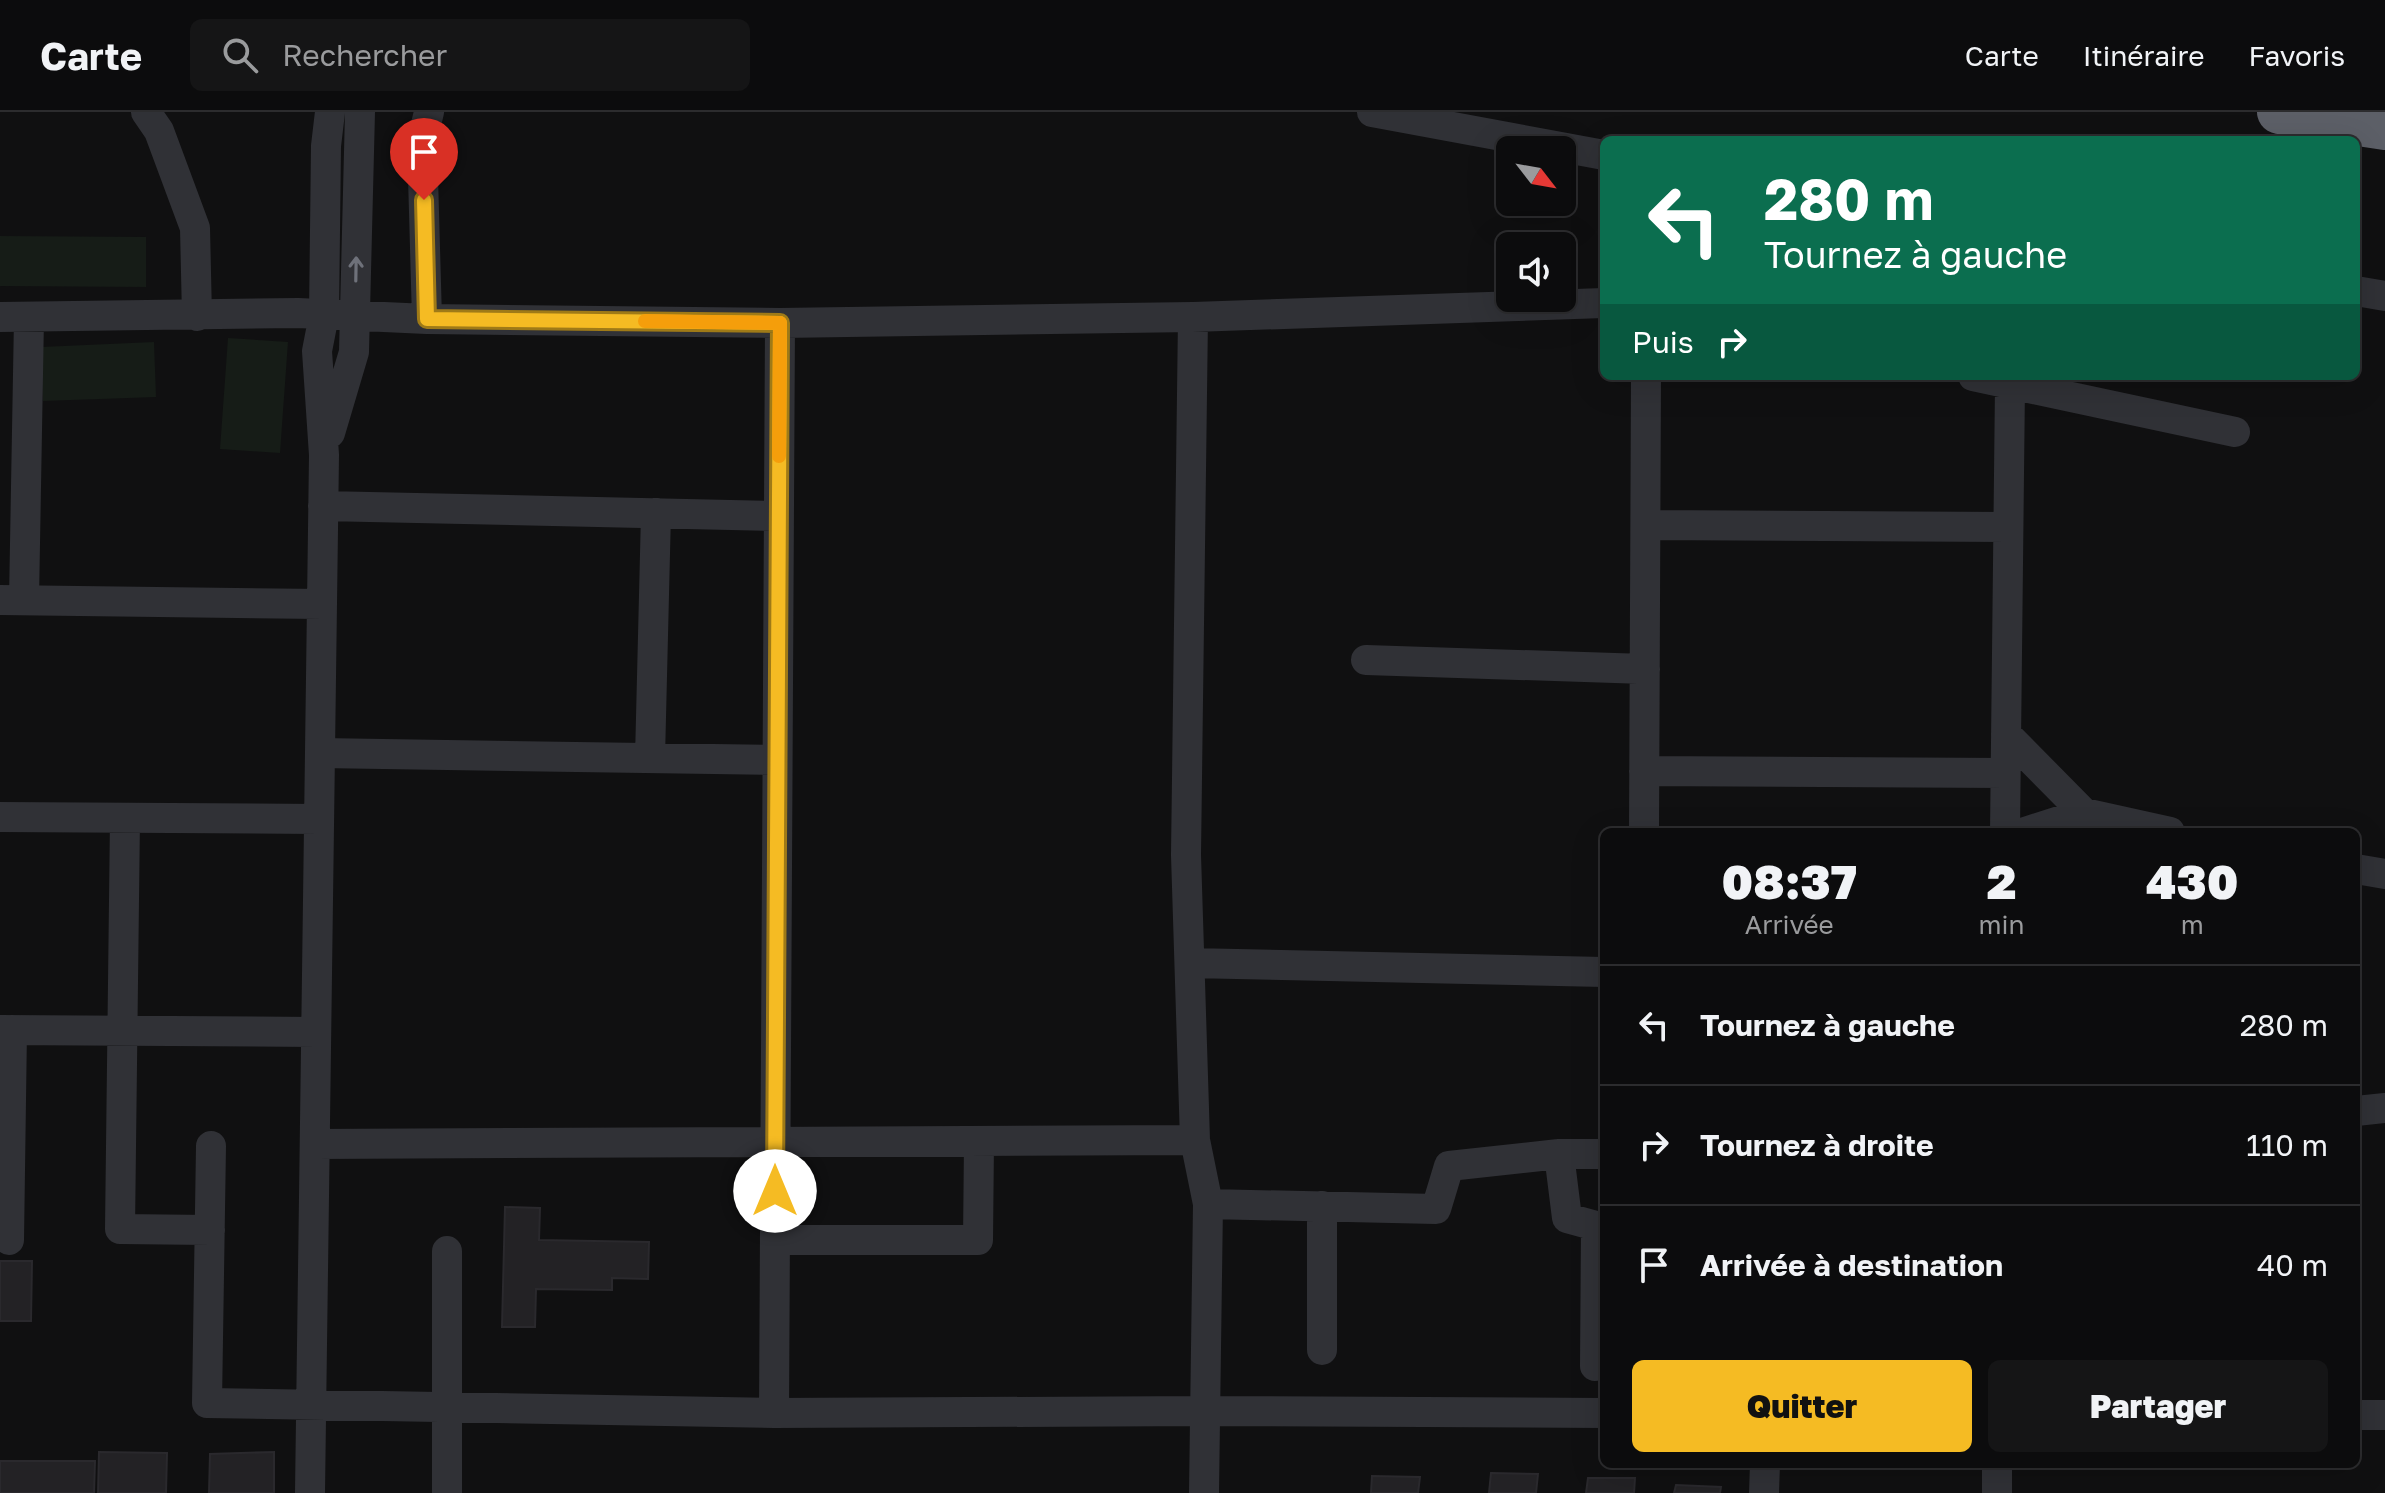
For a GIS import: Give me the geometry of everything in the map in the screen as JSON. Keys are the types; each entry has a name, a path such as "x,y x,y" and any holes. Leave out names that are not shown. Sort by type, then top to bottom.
{"highway":[{"path":"2279,112 2385,128"}],"street":[{"path":"146,112 159,131 195,228 197,316"},
{"path":"310,1493 324,455 317,351 324,315 326,146 330,112"},
{"path":"324,455 354,352 360,112"},
{"path":"427,319 422,141 429,112"},
{"path":"1372,112 1600,154"},
{"path":"2360,292 2385,296"},
{"path":"322,604 12,600 14,317 324,315 780,323 1193,317 1600,303"},
{"path":"1193,317 1186,855 1195,1140 1208,1204 1204,1493"},
{"path":"774,1413 780,323"},
{"path":"317,351 354,352"},
{"path":"1644,828 1646,380"},
{"path":"1989,380 2235,432"},
{"path":"2005,828 2010,385"},
{"path":"323,506 778,516"},
{"path":"650,758 656,513"},
{"path":"1646,525 2008,527"},
{"path":"1366,660 1645,669"},
{"path":"2006,734 2084,813"},
{"path":"320,753 776,760"},
{"path":"1644,771 2005,773"},
{"path":"2037,828 2084,813 2152,828"},
{"path":"0,817 319,819"},
{"path":"125,818 120,1229 210,1230"},
{"path":"2360,870 2385,874"},
{"path":"1190,963 1600,972"},
{"path":"6,1232 6,1030 316,1032"},
{"path":"2360,1111 2385,1108"},
{"path":"315,1144 1195,1140"},
{"path":"775,1240 978,1240 979,1142"},
{"path":"211,1146 207,1403 774,1413 1600,1413"},
{"path":"1208,1204 1436,1209 1449,1166 1559,1154 1600,1154"},
{"path":"1559,1154 1567,1218 1596,1226 1595,1366"},
{"path":"1322,1206 1322,1350"},
{"path":"447,1251 447,1493"},
{"path":"2360,1415 2385,1415"},
{"path":"1764,1493 1765,1468"},
{"path":"1997,1468 1997,1493"}],"shaded area":[{"path":"0,236 146,237 146,287 0,286"},
{"path":"228,338 288,342 280,453 220,449"},
{"path":"154,342 156,397 43,401 41,347"}],"building":[{"path":"505,1207 540,1208 539,1240 649,1242 648,1279 612,1278 612,1290 536,1289 535,1327 502,1327"},
{"path":"0,1261 32,1261 31,1321 0,1321"},
{"path":"99,1452 167,1453 166,1493 98,1493"},
{"path":"274,1452 274,1493 209,1493 210,1454"},
{"path":"0,1461 95,1461 94,1493 0,1493"},
{"path":"1491,1473 1538,1474 1536,1493 1489,1493"},
{"path":"1372,1476 1420,1477 1418,1493 1371,1493"},
{"path":"1588,1478 1635,1478 1634,1493 1586,1493"},
{"path":"1676,1485 1721,1487 1720,1493 1674,1493"}],"slow traffic":[{"path":"645,321 780,323 779,456"}],"route":[{"path":"424,200 427,319 780,323 775,1191"}]}
